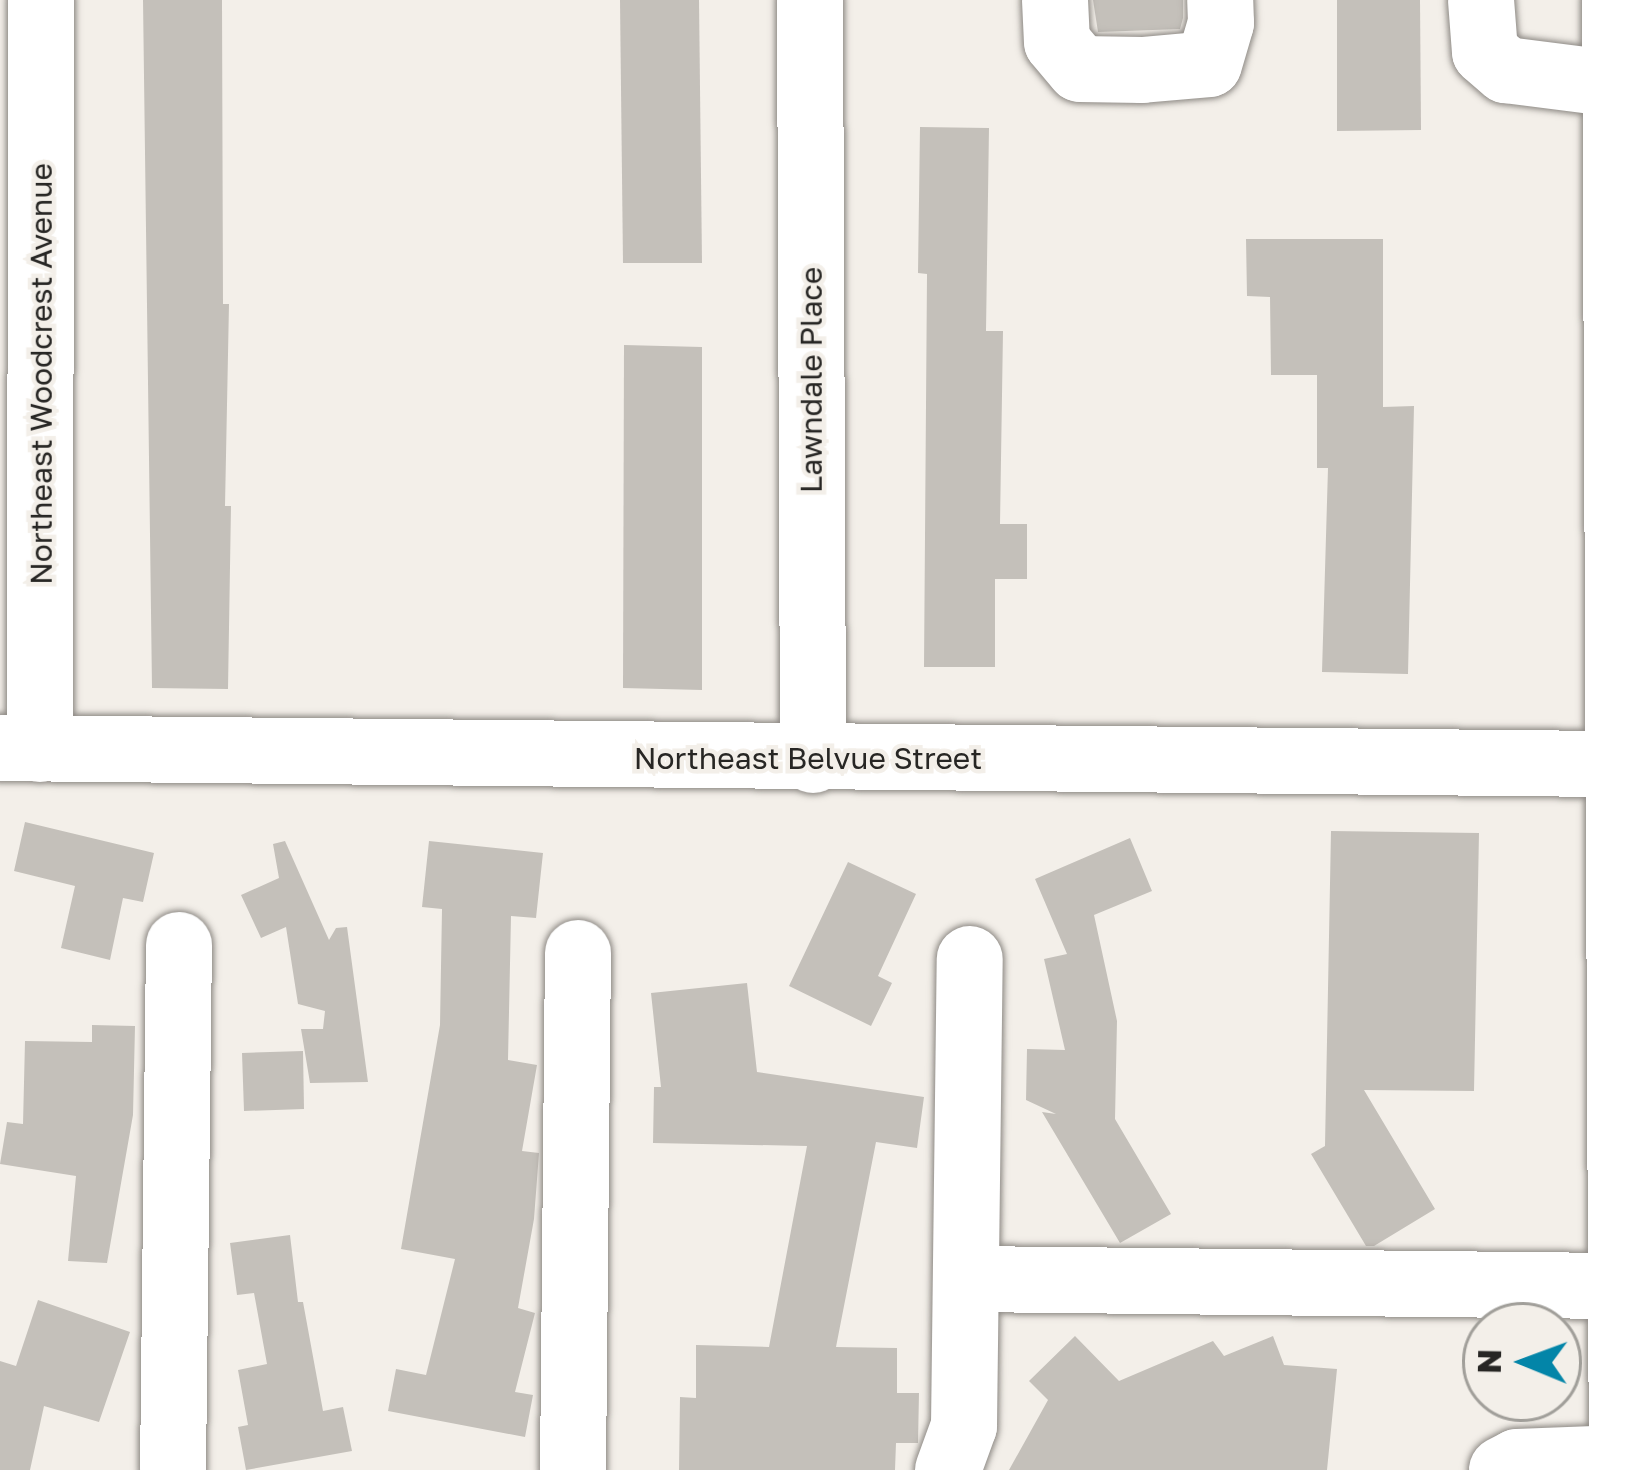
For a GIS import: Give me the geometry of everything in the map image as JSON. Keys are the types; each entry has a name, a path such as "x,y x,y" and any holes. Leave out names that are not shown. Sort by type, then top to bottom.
{"street":[{"name":"Northeast Woodcrest Avenue","path":"20,748 40,0"},
{"name":"Lawndale Place","path":"810,0 812,760"},
{"path":"1055,0 1057,42 1080,69 1142,70 1209,64 1221,23 1220,0"},
{"path":"1481,0 1485,52 1506,70 1616,85"},
{"path":"1502,1470 1517,1462 1621,1464 1615,764 1624,163 1616,85 1615,0"},
{"name":"Northeast Belvue Street","path":"20,748 812,760 1615,764"},
{"path":"173,1470 179,945"},
{"path":"573,1470 578,953"},
{"path":"948,1470 964,1426 970,959"},
{"path":"968,1279 1618,1286"}],"building":[{"path":"143,0 222,0 223,304 229,304 225,506 231,506 228,689 152,688"},
{"path":"620,0 699,0 702,263 623,263"},
{"path":"1093,0 1183,0 1183,18 1180,29 1098,32"},
{"path":"1337,0 1420,0 1421,130 1337,131"},
{"path":"920,127 989,128 986,331 1003,331 1000,524 1027,524 1027,579 995,579 995,667 924,667 927,274 918,273"},
{"path":"1246,239 1383,239 1383,407 1414,406 1408,674 1322,672 1328,468 1317,468 1317,375 1271,375 1270,297 1247,296"},
{"path":"624,345 702,347 702,690 623,688"},
{"path":"25,822 154,853 143,902 123,898 110,960 61,948 75,886 14,871"},
{"path":"1331,831 1479,833 1474,1091 1364,1090 1435,1209 1374,1246 1366,1246 1311,1154 1325,1146"},
{"path":"1130,838 1152,891 1094,915 1117,1021 1115,1119 1171,1214 1120,1243 1042,1112 1056,1114 1026,1100 1027,1049 1065,1050 1044,959 1067,954 1035,879"},
{"path":"285,841 329,940 336,928 347,927 368,1082 310,1083 301,1029 323,1029 325,1011 298,1004 286,927 261,938 241,895 279,878 273,844"},
{"path":"429,841 543,853 536,918 511,916 508,1060 537,1065 522,1151 539,1153 534,1219 518,1308 535,1313 515,1392 533,1395 525,1437 388,1411 396,1369 426,1375 455,1259 401,1249 440,1025 442,909 422,907"},
{"path":"848,862 916,894 878,976 892,983 871,1026 789,986"},
{"path":"747,983 757,1072 924,1097 917,1148 876,1142 836,1347 897,1348 897,1393 919,1393 918,1443 896,1443 895,1470 679,1470 680,1397 696,1398 696,1345 769,1347 807,1146 653,1143 654,1087 661,1087 651,993"},
{"path":"92,1025 135,1026 133,1115 107,1263 68,1261 76,1176 0,1164 7,1122 23,1124 25,1041 92,1042"},
{"path":"303,1051 304,1109 244,1111 242,1053"},
{"path":"290,1235 298,1302 303,1302 323,1411 343,1407 352,1451 246,1470 238,1427 248,1425 238,1370 267,1364 254,1293 237,1295 230,1243"},
{"path":"38,1300 130,1332 99,1422 44,1406 30,1470 0,1470 0,1361 16,1366"},
{"path":"1075,1336 1119,1381 1213,1341 1224,1356 1273,1336 1284,1365 1337,1369 1327,1470 1009,1470 1048,1400 1029,1381"}]}
